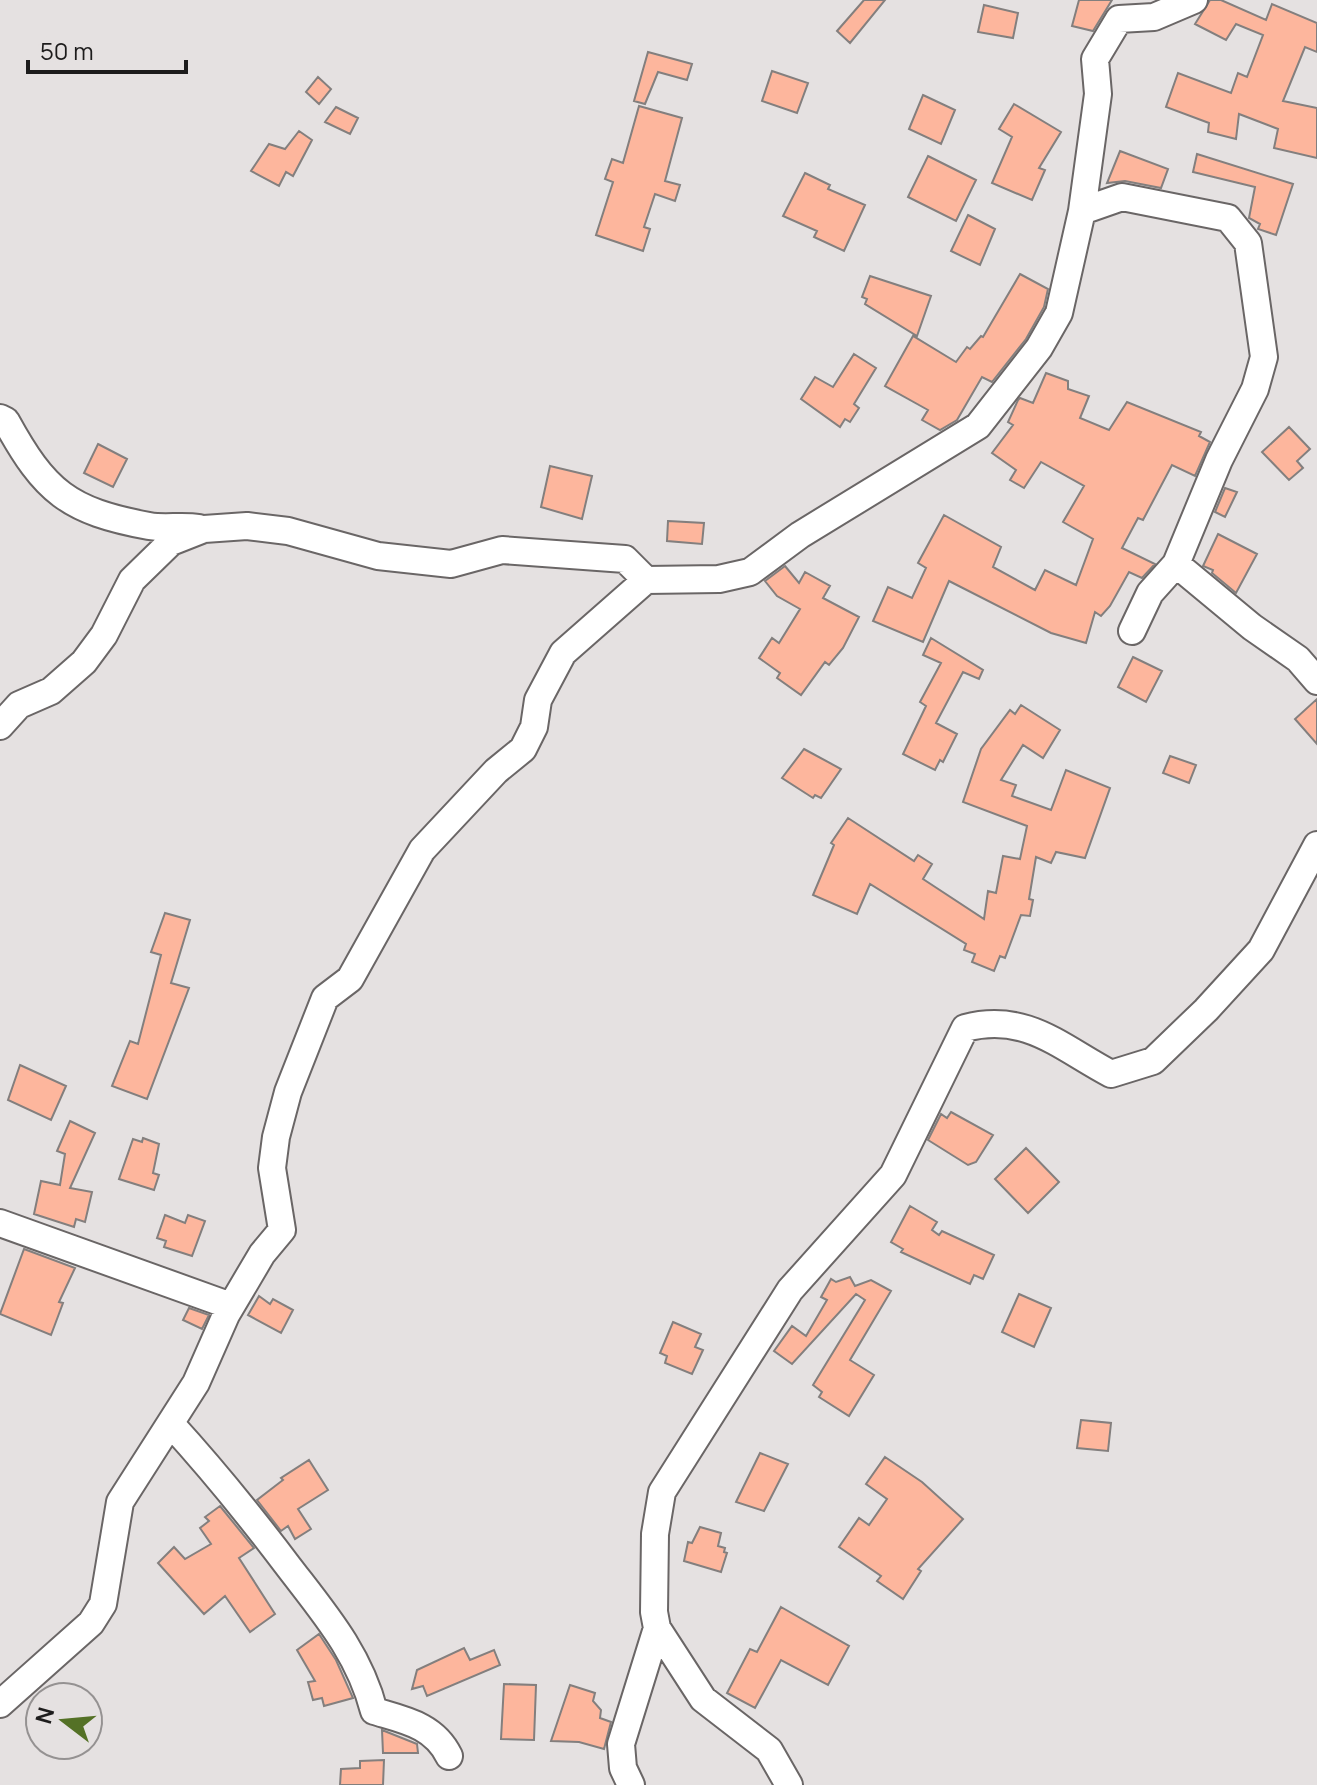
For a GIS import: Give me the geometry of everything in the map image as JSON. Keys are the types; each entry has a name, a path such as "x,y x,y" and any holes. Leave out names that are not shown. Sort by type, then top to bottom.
{"street":[{"path":"0,1704 91,1623 103,1604 120,1502 196,1383 231,1306 262,1254 282,1230 272,1168 276,1137 288,1092 325,998 350,979 422,850 496,771 523,749 534,727 538,700 563,653 646,580 719,579 750,572 800,535 978,426 1047,337 1059,313 1082,211 1098,94 1095,59 1119,19 1154,17 1194,0"},
{"path":"1082,211 1122,197 1228,218 1248,243 1264,357 1255,389 1219,460 1176,564 1150,593 1132,631"},
{"path":"0,418 6,421 28,462 59,496 81,508 152,527 180,525 204,529 247,526 288,531 378,556 451,564 502,550 625,559 646,580"},
{"path":"0,726 19,705 51,691 84,662 104,635 132,580 171,542 204,529"},
{"path":"1176,564 1252,627 1298,659 1317,681"},
{"path":"789,1785 769,1750 703,1699 657,1628 654,1612 655,1534 662,1492 790,1290 893,1175 965,1028 986,1023 1027,1026 1111,1074 1153,1061 1206,1010 1261,950 1317,845"},
{"path":"0,1223 231,1306"},
{"path":"171,1424 230,1490 342,1635 366,1680 374,1711 415,1723 441,1739 449,1756"},
{"path":"631,1785 623,1768 621,1744 657,1628"}],"building":[{"path":"864,0 885,0 850,43 837,31"},
{"path":"1079,0 1112,0 1093,31 1072,26"},
{"path":"1210,0 1221,0 1266,20 1272,4 1317,23 1317,52 1305,47 1283,101 1317,108 1317,158 1274,148 1278,129 1239,114 1236,139 1208,132 1209,123 1166,107 1178,73 1231,93 1238,73 1247,77 1263,35 1236,24 1226,40 1195,24"},
{"path":"984,5 1018,13 1013,38 978,32"},
{"path":"648,52 692,64 687,80 658,72 645,104 634,101"},
{"path":"772,71 808,83 797,113 762,101"},
{"path":"318,77 331,89 319,104 306,92"},
{"path":"923,95 955,110 941,144 909,129"},
{"path":"1014,104 1061,132 1039,168 1045,170 1032,200 992,183 1012,137 999,129"},
{"path":"639,106 682,118 665,181 680,185 675,201 655,194 644,227 650,229 643,251 596,235 613,182 605,179 612,159 623,163"},
{"path":"336,107 358,118 350,134 325,122"},
{"path":"299,131 312,140 293,176 286,172 279,186 251,171 269,144 285,149"},
{"path":"1120,151 1168,169 1161,188 1125,181 1107,183"},
{"path":"1197,154 1293,184 1276,235 1258,229 1260,224 1249,218 1255,187 1193,172"},
{"path":"928,156 976,180 956,221 908,197"},
{"path":"805,173 830,185 828,189 865,205 844,251 814,237 817,231 783,216"},
{"path":"968,215 995,229 980,265 951,251"},
{"path":"1020,274 1048,289 1044,307 1026,339 992,382 982,377 957,420 940,430 922,420 928,410 885,386 913,336 956,362 967,347 970,349 983,337"},
{"path":"870,276 931,296 917,336 865,304 867,299 862,297"},
{"path":"854,354 876,368 854,404 859,408 850,422 845,419 840,427 801,399 815,377 833,387"},
{"path":"1046,373 1068,381 1068,389 1089,396 1080,418 1109,430 1127,402 1201,432 1199,436 1210,442 1195,476 1172,465 1143,520 1138,518 1122,548 1155,564 1142,578 1129,572 1110,606 1101,616 1095,612 1086,643 1051,633 949,581 923,642 873,621 888,587 912,598 926,568 918,563 944,515 1001,547 993,567 1035,590 1045,570 1076,585 1093,539 1063,522 1084,486 1041,462 1024,488 1010,480 1016,470 992,453 1013,425 1008,422 1018,400 1033,403"},
{"path":"1289,427 1310,449 1297,461 1303,468 1289,480 1262,452"},
{"path":"98,444 127,459 113,487 84,473"},
{"path":"550,466 592,476 582,519 541,507"},
{"path":"1225,488 1237,492 1225,517 1215,512"},
{"path":"668,521 704,523 702,544 667,541"},
{"path":"1218,534 1257,554 1236,593 1212,573 1213,570 1203,566"},
{"path":"785,566 799,583 805,572 830,586 823,598 859,617 843,648 829,665 825,662 801,695 777,678 780,673 759,658 772,638 779,643 800,609 777,596 765,581"},
{"path":"931,638 983,670 979,679 963,672 936,723 957,734 943,762 940,760 935,770 903,754 926,706 920,702 941,663 923,655"},
{"path":"1133,657 1162,671 1146,702 1118,687"},
{"path":"1317,699 1317,744 1295,719"},
{"path":"1021,705 1060,730 1043,758 1023,745 1001,780 1016,785 1012,796 1051,810 1066,770 1110,788 1085,858 1056,852 1051,863 1036,857 1029,899 1033,900 1030,916 1021,915 1005,958 1000,956 994,971 972,962 975,954 964,950 966,944 870,884 857,914 813,895 834,845 831,843 848,818 914,861 918,855 932,864 923,879 984,919 988,891 996,893 1003,856 1020,859 1027,826 963,802 981,749 1010,710 1015,714"},
{"path":"804,749 841,769 821,798 815,795 813,798 782,778"},
{"path":"1170,756 1196,765 1189,783 1163,773"},
{"path":"165,913 190,920 171,983 189,988 147,1099 112,1086 130,1041 138,1044 161,955 151,952"},
{"path":"20,1065 66,1086 51,1120 8,1100"},
{"path":"951,1112 993,1135 976,1162 968,1165 928,1140 941,1114 947,1118"},
{"path":"70,1121 95,1133 70,1188 92,1192 85,1222 76,1219 74,1227 34,1214 41,1181 60,1185 65,1154 57,1151"},
{"path":"143,1138 159,1144 153,1173 159,1175 154,1190 119,1179 133,1139 142,1142"},
{"path":"1026,1148 1059,1182 1028,1213 995,1179"},
{"path":"910,1206 937,1222 932,1230 939,1235 942,1231 994,1255 983,1279 974,1275 970,1284 901,1252 903,1249 891,1242"},
{"path":"165,1215 185,1223 188,1215 205,1221 192,1256 164,1247 166,1241 157,1238"},
{"path":"24,1249 75,1268 59,1302 63,1303 51,1335 0,1314"},
{"path":"850,1277 855,1286 871,1280 891,1291 850,1360 874,1375 849,1416 819,1397 822,1392 813,1385 865,1300 856,1294 792,1364 774,1351 792,1326 806,1336 827,1300 821,1297 831,1279 836,1282"},
{"path":"1019,1294 1051,1308 1034,1347 1002,1332"},
{"path":"259,1296 270,1304 273,1299 293,1310 281,1333 248,1315"},
{"path":"189,1308 209,1315 202,1329 183,1320"},
{"path":"673,1322 701,1334 695,1347 703,1350 692,1374 665,1363 667,1356 660,1353"},
{"path":"1081,1420 1111,1423 1108,1451 1077,1448"},
{"path":"760,1453 788,1464 764,1511 736,1502"},
{"path":"885,1457 922,1482 963,1519 918,1569 921,1571 903,1599 877,1581 881,1576 839,1547 859,1518 869,1525 887,1499 866,1484"},
{"path":"309,1460 328,1490 298,1509 311,1529 295,1539 288,1526 281,1531 257,1500 283,1480 281,1478"},
{"path":"220,1506 254,1548 239,1558 275,1614 250,1632 225,1596 204,1614 158,1563 174,1547 185,1559 211,1544 200,1528 209,1521 205,1517"},
{"path":"700,1527 721,1533 718,1546 725,1548 724,1552 727,1553 721,1572 684,1561 688,1542 692,1543"},
{"path":"781,1607 849,1646 828,1685 781,1660 755,1708 727,1693 750,1649 757,1652"},
{"path":"319,1634 336,1660 353,1698 324,1706 322,1698 313,1700 308,1682 315,1681 297,1650"},
{"path":"464,1648 470,1660 494,1650 500,1665 427,1696 423,1686 412,1689 417,1670"},
{"path":"504,1684 536,1685 534,1740 501,1739"},
{"path":"570,1685 595,1693 593,1701 601,1710 600,1718 611,1722 604,1749 579,1742 551,1741"},
{"path":"382,1730 417,1744 418,1753 383,1753"},
{"path":"384,1760 383,1785 340,1785 341,1769 360,1768 360,1761"}]}
